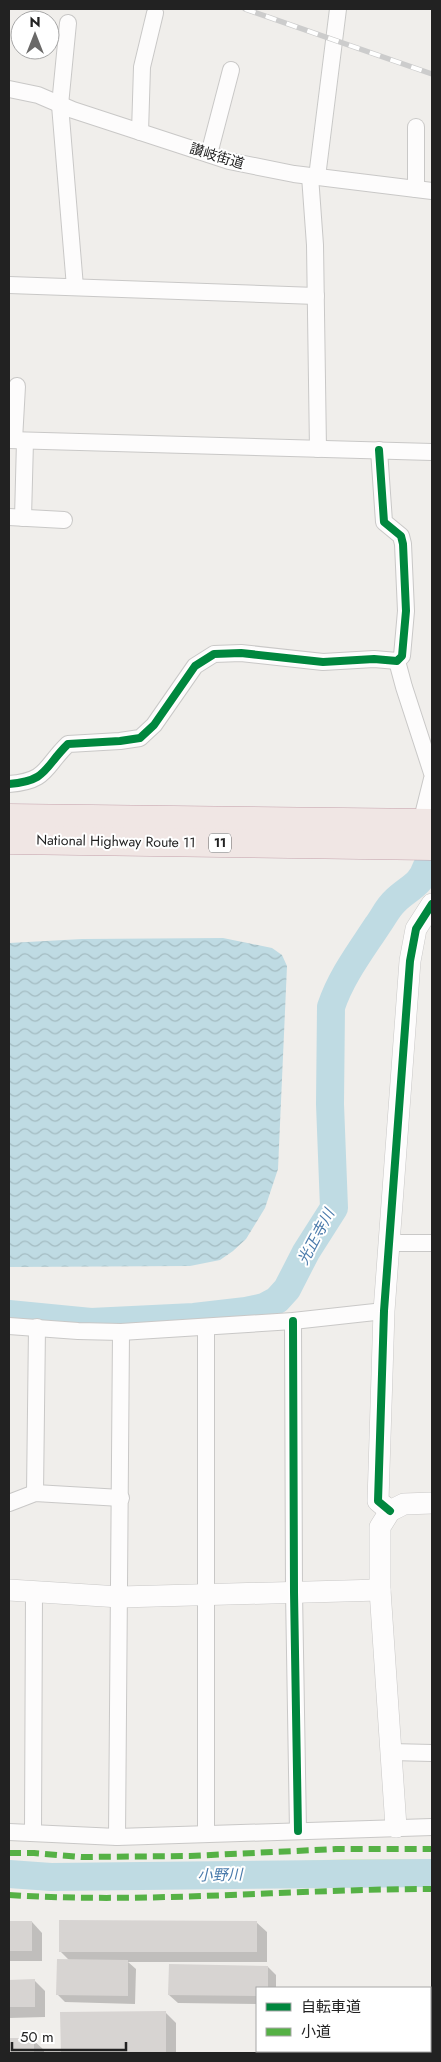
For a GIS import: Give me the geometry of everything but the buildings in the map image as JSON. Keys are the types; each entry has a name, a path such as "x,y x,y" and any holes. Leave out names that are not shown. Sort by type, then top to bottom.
{"highway":[{"name":"National Highway Route 11","path":"9,818 428,831"},
{"name":"National Highway Route 11","path":"9,840 428,831"}],"street":[{"path":"318,449 313,176 338,9"},
{"path":"140,132 142,67 155,13"},
{"path":"68,23 60,105 75,288"},
{"path":"209,154 231,70"},
{"name":"讃岐街道","path":"9,89 38,95 60,105 140,132 262,169 424,190"},
{"path":"416,127 424,190"},
{"path":"9,285 316,296"},
{"path":"17,386 16,517 64,520"},
{"path":"16,440 432,452"},
{"path":"9,784 25,782 40,776 68,744 140,738 154,725 195,666 214,654 241,653 323,662 397,661 402,656 406,611 403,544 401,536 384,522 379,450"},
{"path":"397,661 432,773"},
{"path":"428,831 432,779"},
{"path":"390,1511 378,1501 384,1311 391,1242 410,961 416,929 432,904"},
{"path":"391,1242 432,1243"},
{"path":"9,1326 121,1332 293,1321 384,1311"},
{"path":"293,1321 294,1592 298,1831"},
{"path":"35,1493 37,1327"},
{"path":"206,1327 206,1834"},
{"path":"117,1837 121,1332"},
{"path":"9,1504 35,1493 121,1498"},
{"path":"396,1827 380,1590 380,1526 390,1511 404,1504 432,1503"},
{"path":"9,1590 120,1597 380,1590"},
{"path":"33,1833 34,1592"},
{"path":"391,1752 432,1753"},
{"path":"9,1832 117,1837 396,1827 432,1828"}],"green space":[{"path":"346,1859 432,1859 432,1879 377,1879 186,1886 9,1883 9,1863 135,1866"}],"water":[{"path":"223,938 272,948 282,955 287,966 278,1169 265,1208 246,1239 220,1260 190,1266 9,1267 9,943 82,939"}],"waterway":[{"name":"光正寺川","path":"9,1314 91,1322 194,1317 246,1311 264,1307 277,1300 287,1289 306,1252 334,1208 330,1104 331,1007 345,975 392,903 421,879 426,868"},
{"name":"小野川","path":"9,1874 51,1877 432,1873"}],"railway":[{"path":"245,9 432,74"}],"marked path":[{"path":"9,1853 81,1857 190,1856 336,1849 432,1849"},
{"path":"9,1895 115,1898 432,1889"}],"cycle path":[{"path":"9,784 31,780 38,776 68,744 140,738 154,725 195,666 214,654 241,653 323,662 374,659 397,661 402,656 406,611 403,544 401,536 384,522 379,450"},
{"path":"390,1511 378,1501 384,1311 410,961 416,929 432,904"},
{"path":"293,1321 294,1592 298,1831"}]}
